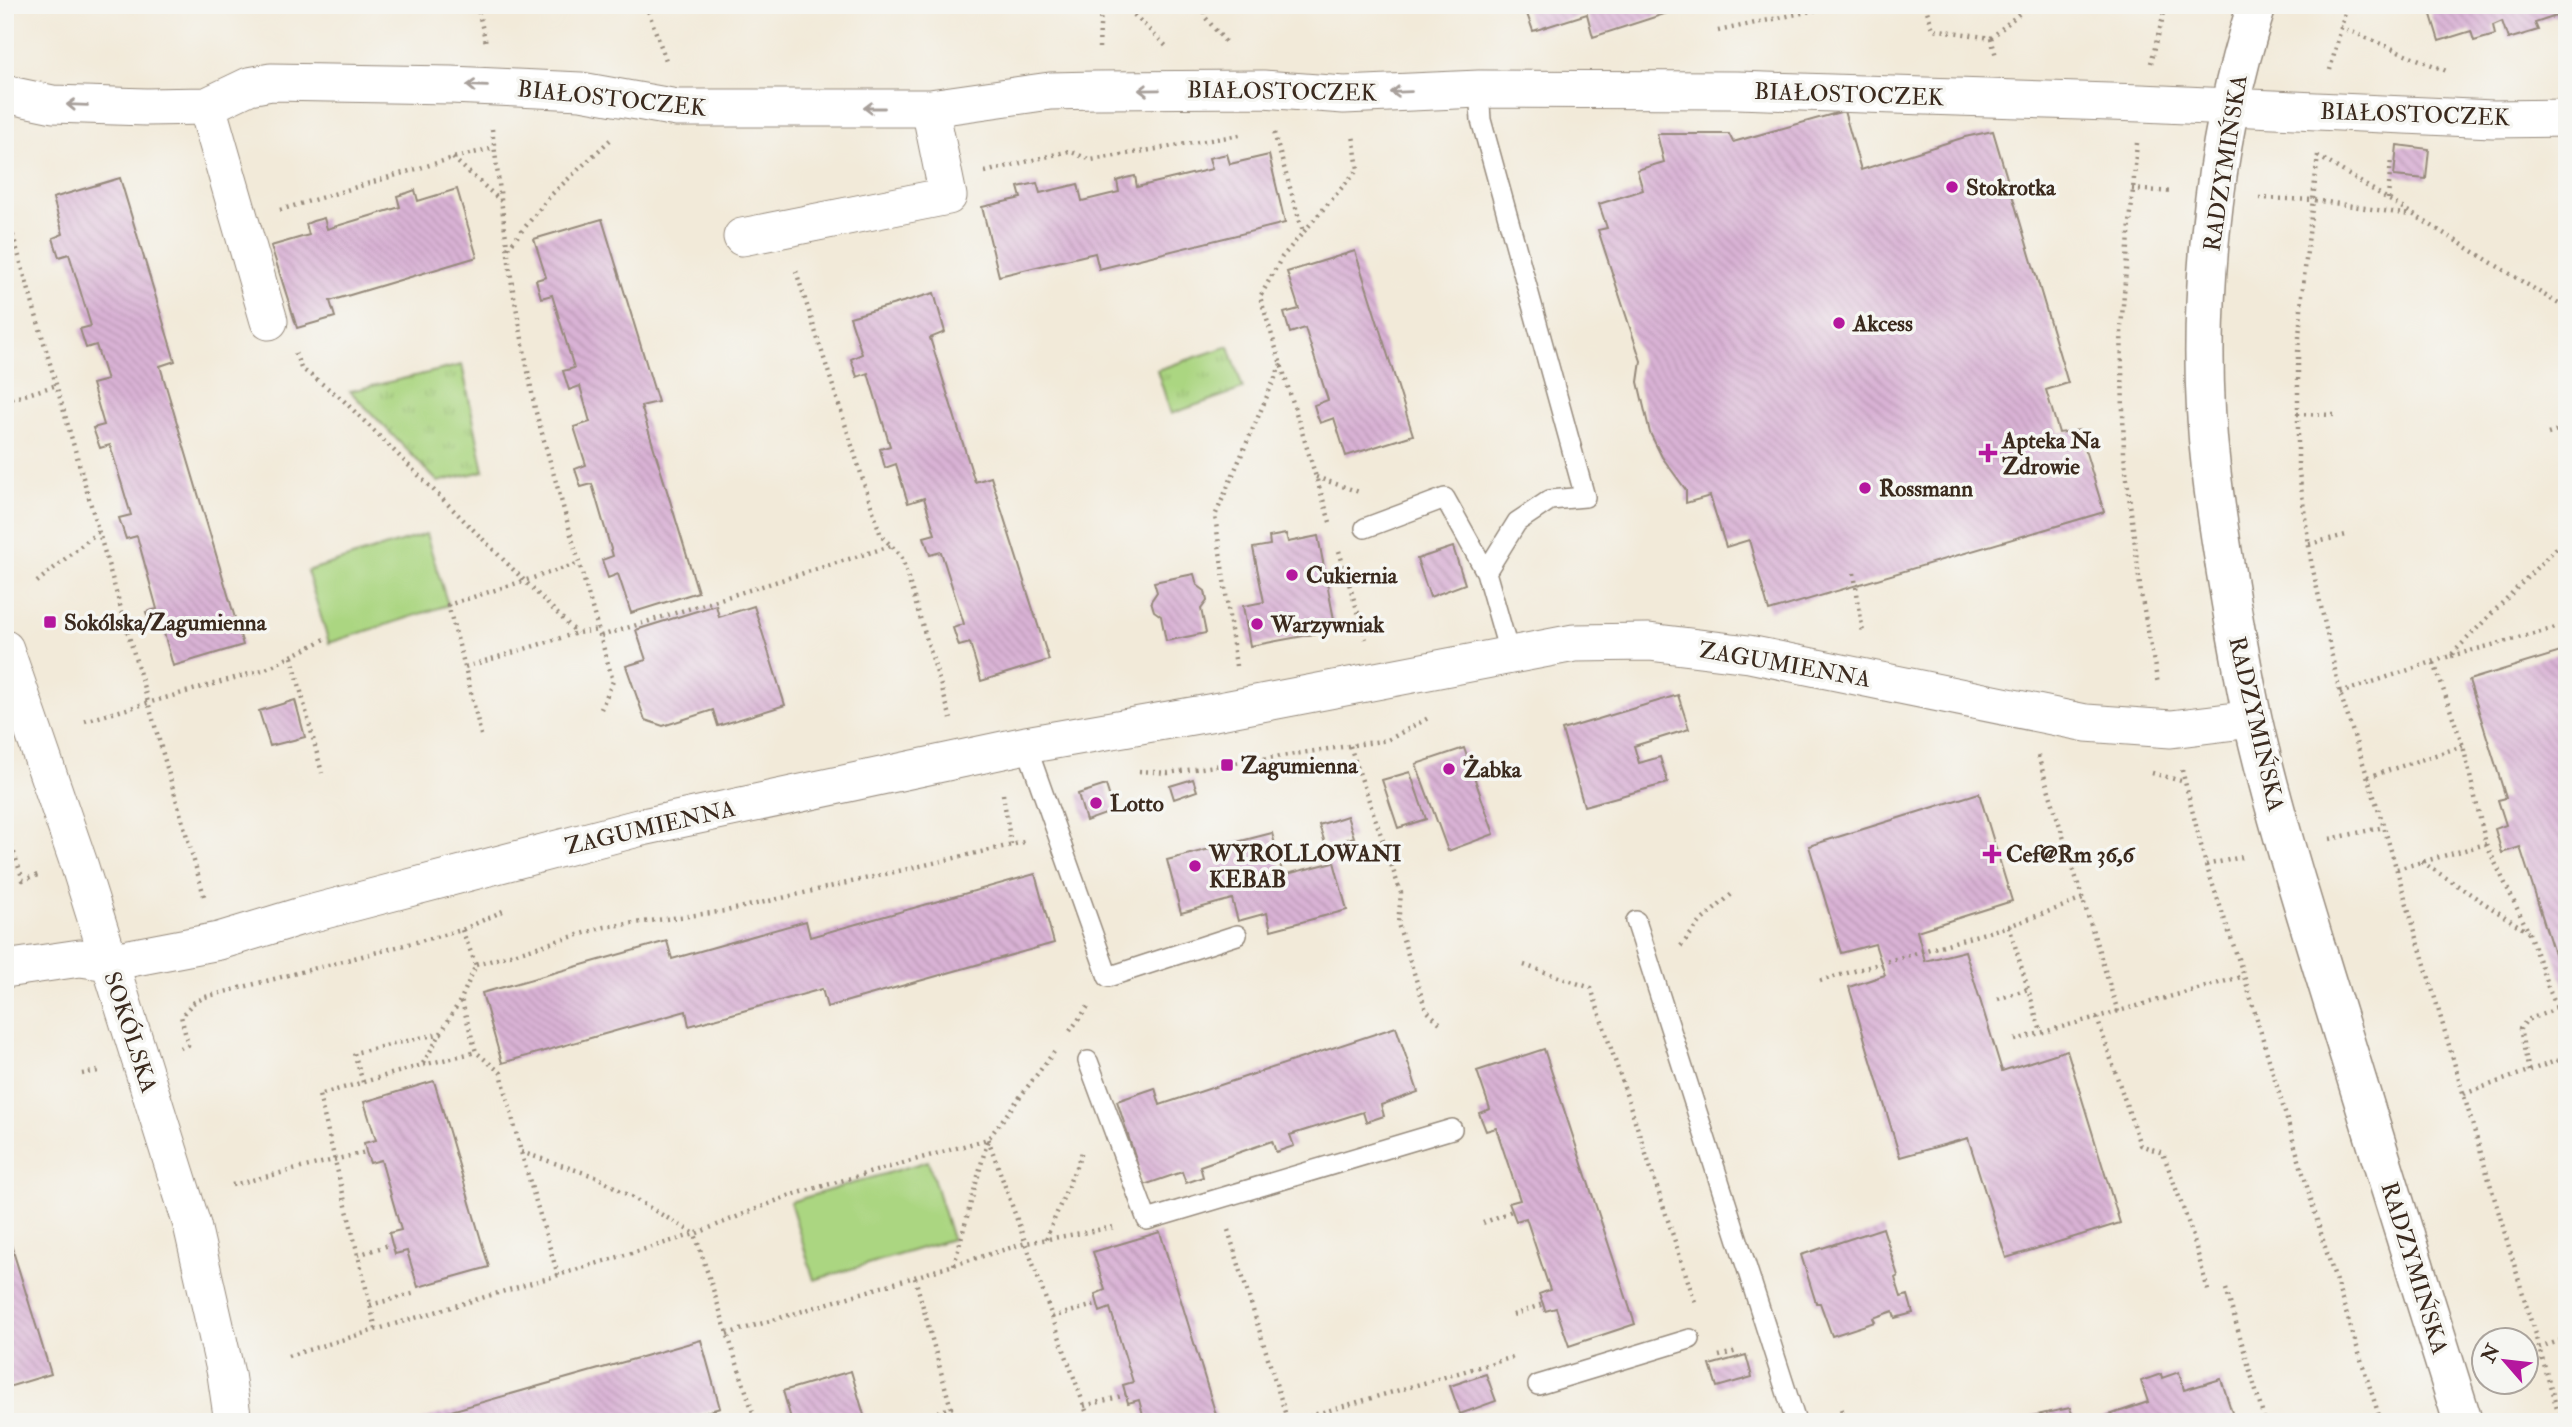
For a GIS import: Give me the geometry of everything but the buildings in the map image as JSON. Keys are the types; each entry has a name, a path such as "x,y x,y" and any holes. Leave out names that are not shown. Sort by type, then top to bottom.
{"street":[{"name":"RADZYMIŃSKA","path":"2257,5 2246,38 2230,106 2216,195 2207,290 2205,370 2212,478 2224,565 2252,719 2286,848 2463,1422"},
{"name":"BIAŁOSTOCZEK","path":"5,94 53,104 207,106 249,86 271,82 489,86 581,91 665,106 930,108 1051,91 1263,89 1344,95 1474,89 1737,90 2230,106 2493,118 2565,133"},
{"path":"207,106 270,321"},
{"path":"742,237 948,196 930,108"},
{"name":"ZAGUMIENNA","path":"5,969 80,958 109,962 219,941 298,917 638,828 1026,745 1574,643 1649,642 1749,654 2085,723 2171,729 2252,719"},
{"name":"SOKÓLSKA","path":"5,649 75,851 192,1225 226,1374 233,1422"}],"lane":[{"path":"1474,89 1586,496 1550,500 1517,522 1486,572"},
{"path":"1365,528 1445,498 1486,572 1510,656"},
{"path":"1026,745 1108,977 1237,935"},
{"path":"1636,921 1796,1422"},
{"path":"1088,1061 1147,1220 1452,1129"},
{"path":"1538,1385 1690,1339"}],"path":[{"path":"507,248 551,195 633,119 665,106 665,54 646,5"},
{"path":"1718,30 1839,5"},
{"path":"1925,5 1934,29 1992,41 2029,5"},
{"path":"2347,5 2322,111 2302,295 2297,414 2298,466 2309,544 2340,692 2397,869 2533,1326"},
{"path":"2340,27 2461,77"},
{"path":"489,86 507,248 536,409 613,681 601,709"},
{"path":"1273,130 1303,233"},
{"path":"946,183 1069,151 1091,160 1250,133"},
{"path":"2565,133 2567,221"},
{"path":"240,223 494,148"},
{"path":"2388,199 2391,153"},
{"path":"2318,156 2567,309"},
{"path":"453,158 502,202"},
{"path":"1332,530 1260,297 1282,257 1358,169"},
{"path":"2314,201 2414,215"},
{"path":"5,208 219,941 231,991"},
{"path":"783,228 881,536 901,555 954,730"},
{"path":"270,321 285,331 301,369 341,398 577,633"},
{"path":"1237,676 1215,516 1281,363"},
{"path":"5,401 57,385"},
{"path":"2297,414 2337,415"},
{"path":"2548,434 2567,428"},
{"path":"37,582 99,531"},
{"path":"2309,544 2346,535"},
{"path":"2450,656 2567,537"},
{"path":"1336,543 1370,650"},
{"path":"601,636 891,546"},
{"path":"481,735 448,606 580,563"},
{"path":"1854,573 1865,641"},
{"path":"2340,692 2450,656 2565,625 2567,635"},
{"path":"465,667 577,633 599,629"},
{"path":"85,721 266,669 327,638"},
{"path":"292,657 322,772"},
{"path":"2434,663 2463,746 2486,844 2529,933 2567,1031"},
{"path":"1130,771 1168,773 1388,740 1433,715"},
{"path":"2035,744 2118,1012"},
{"path":"1350,746 1401,893 1398,925 1426,1010 1443,1026"},
{"path":"2368,777 2463,746"},
{"path":"1011,845 1001,786 1038,779"},
{"path":"5,826 23,880"},
{"path":"476,965 605,926 726,911 1058,835"},
{"path":"2397,869 2486,844"},
{"path":"2422,862 2529,933"},
{"path":"1820,981 2009,926 2083,899"},
{"path":"82,1074 188,1045 181,1016 193,1003 205,997 462,930 508,909"},
{"path":"2009,926 2041,1032"},
{"path":"422,1065 461,999 476,965 462,930"},
{"path":"1524,965 1591,988 1700,1318"},
{"path":"2015,1040 2244,976"},
{"path":"1066,1037 1108,977"},
{"path":"1998,999 2028,989"},
{"path":"461,999 476,1052 501,1073 521,1152 558,1275"},
{"path":"2529,1071 2520,1029 2527,1020 2567,1005"},
{"path":"2097,1018 2140,1145 2163,1153 2191,1230 2209,1294"},
{"path":"363,1082 354,1053 442,1032"},
{"path":"954,1265 988,1139 1058,1047"},
{"path":"376,1329 319,1095 476,1052"},
{"path":"2464,1094 2567,1057"},
{"path":"1046,1240 1103,1101"},
{"path":"288,1356 695,1234 788,1196 988,1139"},
{"path":"988,1139 1090,1422"},
{"path":"232,1185 366,1152"},
{"path":"521,1152 597,1177 695,1234 756,1422"},
{"path":"1218,1199 1289,1422 1527,1354"},
{"path":"1483,1223 1512,1211"},
{"path":"727,1334 1027,1243 1147,1220"},
{"path":"358,1255 392,1244"},
{"path":"904,1422 951,1408 915,1278"},
{"path":"2226,1289 2265,1422"},
{"path":"370,1305 416,1293"},
{"path":"1052,1317 1098,1304"},
{"path":"1513,1315 1543,1304"},
{"path":"2540,1348 2567,1338"},
{"path":"1713,1358 1770,1341"},
{"path":"2540,1351 2561,1422"},
{"path":"1084,1406 1126,1395"},
{"path":"1841,1409 1845,1422"}],"green space":[{"path":"1229,346 1243,389 1171,414 1157,370"},
{"path":"462,365 484,471 438,482 350,391"},
{"path":"426,534 448,605 329,643 307,571"},
{"path":"928,1161 952,1239 814,1280 790,1202"}],"place":[{"name":"Stokrotka","path":"1952,187"},
{"name":"Akcess","path":"1839,323"},
{"name":"Apteka Na Zdrowie","path":"1988,453"},
{"name":"Rossmann","path":"1865,488"},
{"name":"Cukiernia","path":"1292,575"},
{"name":"Sokólska/Zagumienna","path":"50,622"},
{"name":"Warzywniak","path":"1257,624"},
{"name":"Zagumienna","path":"1227,765"},
{"name":"Żabka","path":"1449,769"},
{"name":"Lotto","path":"1096,803"},
{"name":"Cef@Rm 36,6","path":"1992,854"},
{"name":"WYROLLOWANI KEBAB","path":"1195,866"}]}
